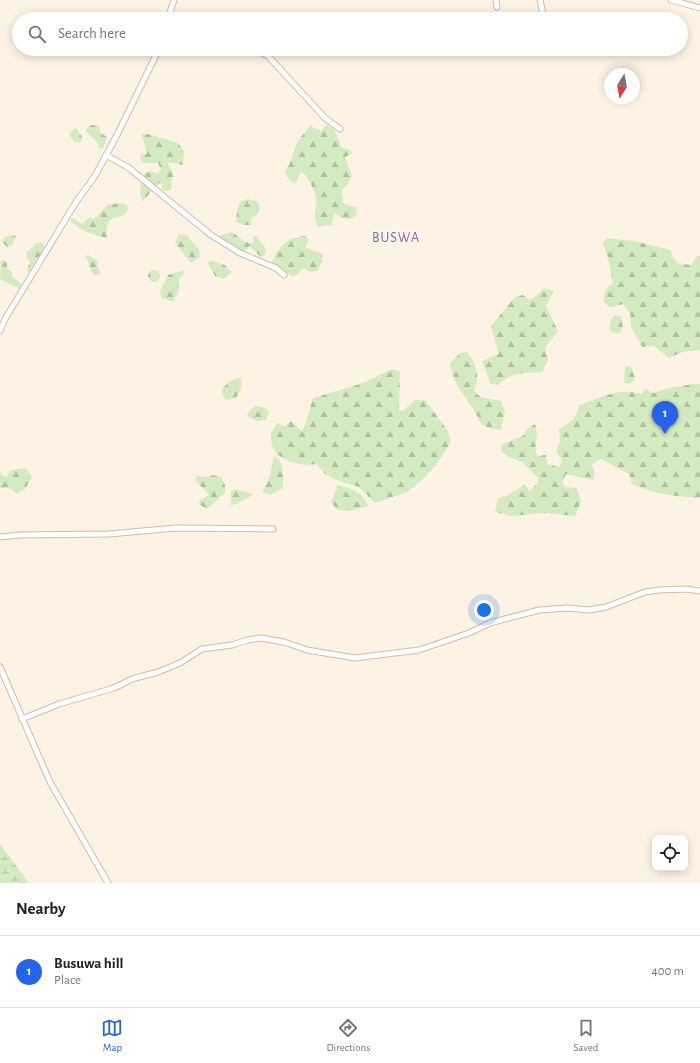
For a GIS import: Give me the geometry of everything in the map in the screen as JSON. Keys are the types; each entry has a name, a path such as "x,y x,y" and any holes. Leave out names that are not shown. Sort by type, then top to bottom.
{"street":[{"path":"170,12 174,0"},
{"path":"496,0 497,7"},
{"path":"540,0 543,12"},
{"path":"671,0 700,8"},
{"path":"0,331 5,319 106,155 156,56"},
{"path":"268,56 325,118 340,129"},
{"path":"106,155 129,168 211,235 240,253 276,268 284,275"},
{"path":"0,537 20,535 109,534 176,528 274,529"},
{"path":"22,719 59,704 114,688 132,679 158,672 180,663 202,649 232,645 248,640 261,638 284,642 307,650 355,658 419,650 470,633 490,623 539,610 567,608 588,610 606,607 645,592 659,590 686,589 700,591"},
{"path":"0,667 50,782 108,883"}],"green space":[{"path":"91,125 99,126 101,133 107,137 103,149 99,148 97,142 85,130"},
{"path":"326,125 334,129 342,148 351,150 352,154 345,157 352,176 347,185 342,189 343,203 357,208 356,216 353,218 346,219 335,213 331,225 318,227 315,216 315,195 309,180 301,171 295,184 287,177 285,171 289,165 297,142 310,126 321,131"},
{"path":"76,128 83,138 80,143 74,142 69,135 73,129"},
{"path":"141,134 148,134 178,143 184,151 183,165 167,162 174,175 171,179 172,186 170,191 162,190 162,184 159,183 143,201 140,195 141,182 147,182 144,174 150,171 158,174 161,169 158,163 143,163 140,157 141,154 146,154 146,148"},
{"path":"247,199 258,201 260,209 256,215 251,218 251,225 244,225 236,222 237,210 240,202"},
{"path":"119,203 127,205 128,209 121,216 110,220 107,229 107,238 87,232 77,227 70,220 72,218 83,224 88,218 95,218 107,205"},
{"path":"232,232 245,241 251,243 254,243 253,238 256,236 266,249 265,255 261,257 249,246 246,251 240,250 220,238 221,235"},
{"path":"179,234 187,235 199,250 200,257 191,263 175,243"},
{"path":"11,235 16,236 13,245 7,247 2,242 5,237"},
{"path":"306,236 309,241 305,247 322,254 322,262 317,271 310,272 304,268 293,277 272,262 284,243"},
{"path":"606,238 634,241 671,250 672,256 678,263 691,265 696,257 700,256 700,350 682,352 669,358 654,346 642,347 631,327 630,314 623,304 610,308 603,301 605,290 613,283 608,258 603,243"},
{"path":"36,243 43,243 45,250 29,273 27,269 30,262 27,258 26,252"},
{"path":"88,255 98,261 97,265 101,273 95,276 91,271 86,256"},
{"path":"1,260 7,262 7,268 12,272 12,277 21,283 20,289 0,279"},
{"path":"210,260 225,265 232,272 224,279 215,276 208,263"},
{"path":"152,270 156,270 160,276 156,282 152,282 148,278 148,274"},
{"path":"183,270 184,274 179,279 179,290 173,302 162,298 160,292 168,275"},
{"path":"544,288 554,291 546,306 558,331 545,348 548,360 542,372 513,375 498,385 491,384 482,362 499,354 491,326 515,297 523,295 529,300 536,296"},
{"path":"614,315 622,317 623,328 619,334 613,333 609,330 610,322"},
{"path":"467,352 475,365 477,375 474,390 480,397 501,401 505,411 501,430 491,429 481,424 458,387 450,363 460,353"},
{"path":"625,366 631,366 635,378 630,384 624,383"},
{"path":"392,369 400,371 399,411 404,410 415,400 425,400 448,431 451,442 436,465 420,482 407,492 375,503 359,487 336,480 325,474 316,464 304,465 291,462 279,456 275,451 272,446 271,433 277,423 285,426 291,421 302,431 313,398 363,383"},
{"path":"238,378 242,380 241,389 236,398 226,400 222,394 222,389 230,381"},
{"path":"700,384 700,498 682,497 649,491 641,488 632,484 629,474 601,459 592,464 595,473 593,480 566,474 563,482 565,487 577,488 581,502 575,516 544,513 511,516 495,512 498,498 508,495 525,484 529,491 537,484 538,478 522,462 508,457 501,451 502,444 523,436 527,429 535,424 537,432 537,456 546,455 547,464 559,467 562,461 556,451 560,442 559,429 574,419 580,405 610,394 633,392 641,394 645,389 654,393 669,388"},
{"path":"255,406 266,408 269,413 266,420 257,421 247,416 249,411"},
{"path":"274,456 278,459 282,466 283,488 270,495 262,492 269,478"},
{"path":"26,468 32,477 25,489 17,493 8,488 0,488 0,471 2,476 7,477 10,470"},
{"path":"212,475 221,477 225,485 225,493 207,509 200,505 199,501 209,495 195,480 197,476 207,477"},
{"path":"338,485 356,491 363,497 368,506 349,511 337,510 331,502"},
{"path":"235,489 253,494 247,499 231,506 231,491"},
{"path":"0,844 29,883 0,883"}],"place":[{"name":"Busuwa hill","path":"665,434"}],"district":[{"name":"BUSWA","path":"396,238"}]}
